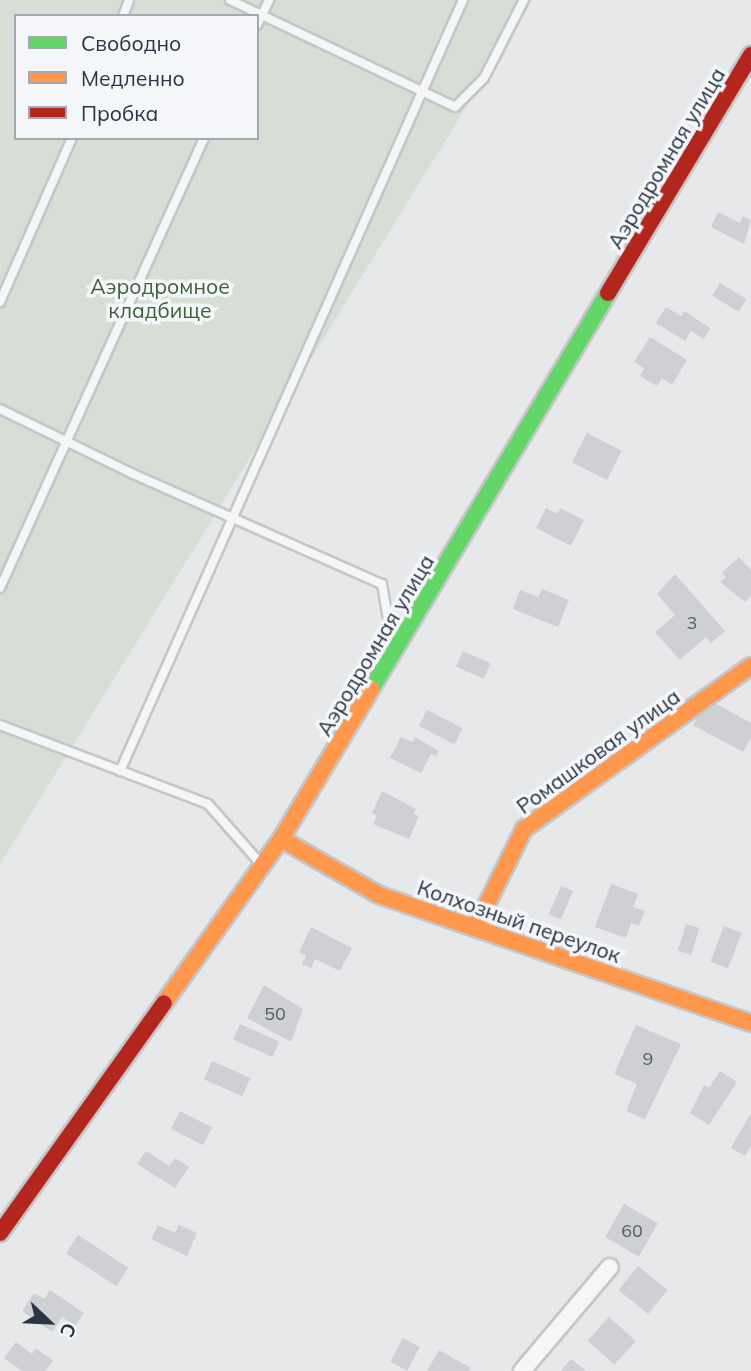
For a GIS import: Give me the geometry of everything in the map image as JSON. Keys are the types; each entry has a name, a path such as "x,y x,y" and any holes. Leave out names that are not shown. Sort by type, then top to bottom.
{"street":[{"name":"Аэродромная улица","path":"0,1233 281,839 751,55"},
{"name":"Ромашковая улица","path":"475,928 524,830 751,666"},
{"name":"Колхозный переулок","path":"281,839 379,895 751,1023"},
{"path":"522,1371 610,1267"}],"lane":[{"path":"230,0 455,107 484,78 524,0"},
{"path":"259,21 269,0"},
{"path":"120,771 230,517 463,0"},
{"path":"0,302 71,140"},
{"path":"0,588 203,140"},
{"path":"0,409 230,517 382,584 394,654"},
{"path":"0,725 208,804 262,866"}],"green space":[{"name":"Аэродромное кладбище","path":"0,0 532,0 0,864"}],"building":[{"path":"718,212 740,223 743,216 751,220 744,244 711,227"},
{"path":"720,283 747,299 739,312 712,296"},
{"path":"666,307 681,316 684,311 710,328 704,339 691,331 685,341 656,323"},
{"path":"650,337 687,360 672,385 662,378 657,386 640,376 644,368 634,362"},
{"path":"587,433 622,451 607,480 572,462"},
{"path":"546,508 557,514 560,508 584,520 571,546 536,528"},
{"path":"739,557 751,570 751,596 745,602 720,582 726,577 722,573"},
{"path":"675,574 725,631 711,643 706,637 680,660 655,632 675,615 657,594"},
{"path":"542,589 569,600 558,627 513,609 520,590 538,597"},
{"path":"463,651 490,663 483,679 456,667"},
{"path":"707,699 751,723 751,738 743,752 693,725"},
{"path":"427,710 463,728 454,744 419,726"},
{"path":"401,737 413,742 415,737 439,751 436,756 431,754 421,773 390,758"},
{"path":"382,791 416,809 413,814 419,816 409,839 373,824 377,815 372,813"},
{"path":"611,884 638,894 633,907 645,911 639,926 631,923 626,938 595,927"},
{"path":"561,886 573,891 561,920 549,915"},
{"path":"686,924 699,928 691,955 678,951"},
{"path":"724,926 742,933 728,968 710,961"},
{"path":"311,927 352,948 340,971 315,959 311,968 302,964 306,956 299,952"},
{"path":"264,985 303,1009 291,1042 247,1018"},
{"path":"240,1024 279,1041 272,1057 233,1040"},
{"path":"636,1025 681,1044 645,1119 626,1111 637,1084 614,1074"},
{"path":"212,1061 250,1078 242,1096 204,1079"},
{"path":"720,1071 737,1082 709,1125 690,1113 704,1085 709,1088"},
{"path":"180,1111 212,1127 203,1145 171,1129"},
{"path":"751,1113 751,1146 745,1156 731,1148"},
{"path":"146,1151 169,1166 175,1158 189,1167 175,1188 137,1164"},
{"path":"624,1204 658,1224 639,1256 605,1237"},
{"path":"158,1225 175,1233 179,1225 197,1233 187,1256 151,1239"},
{"path":"78,1235 128,1268 116,1286 66,1253"},
{"path":"638,1266 668,1290 648,1314 618,1290"},
{"path":"50,1290 84,1313 75,1326 62,1317 52,1332 22,1311 34,1293 44,1299"},
{"path":"609,1317 636,1341 614,1365 588,1341"},
{"path":"403,1338 420,1347 407,1371 390,1362"},
{"path":"16,1342 32,1354 36,1348 53,1361 45,1371 22,1371 4,1358"},
{"path":"439,1350 471,1368 469,1371 427,1371"},
{"path":"571,1359 586,1371 561,1371"}],"traffic: fast":[{"path":"371,689 608,293"}],"traffic: slow":[{"path":"475,928 524,829 751,666"},
{"path":"164,1003 281,839 371,689"},
{"path":"281,839 379,895 751,1023"}],"traffic: jam":[{"path":"608,293 751,55"},
{"path":"0,1233 164,1003"}]}
